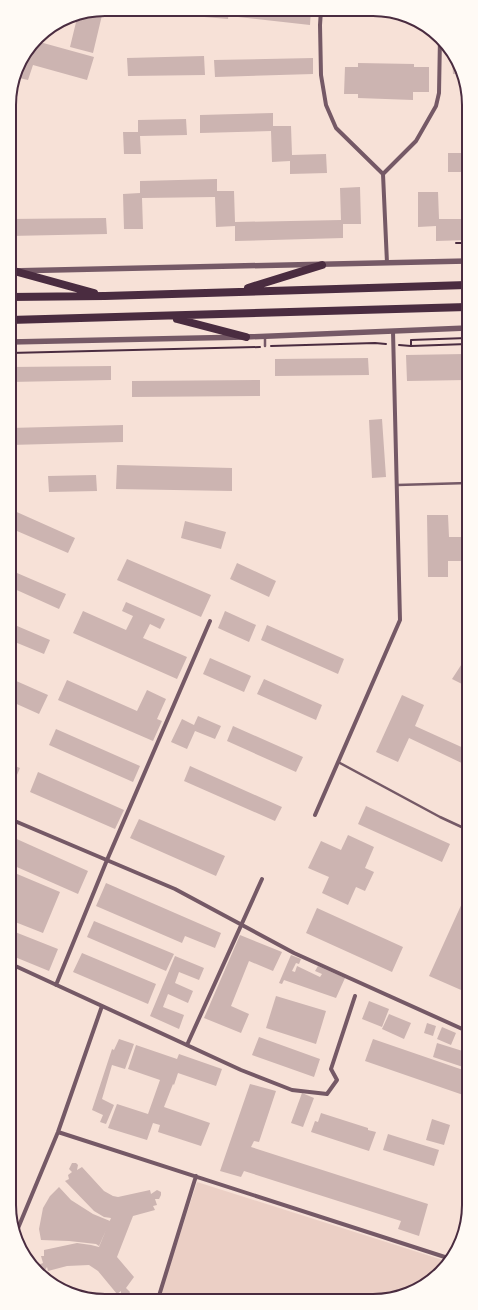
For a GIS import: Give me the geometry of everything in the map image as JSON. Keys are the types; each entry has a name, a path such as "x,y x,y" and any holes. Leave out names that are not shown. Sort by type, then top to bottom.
{"highway":[{"path":"238,291 322,265"},
{"path":"16,272 105,296"},
{"path":"16,296 105,296 462,285"},
{"path":"16,320 462,307"},
{"path":"168,316 246,337"},
{"path":"16,325 30,320"}],"street":[{"path":"321,16 321,75 326,104 336,128 383,174 387,263"},
{"path":"383,174 416,141 436,106 439,93 440,46"},
{"path":"16,271 462,261"},
{"path":"16,342 246,337 462,328"},
{"path":"315,815 400,620 393,331"},
{"path":"56,985 107,860 210,621"},
{"path":"16,821 175,889 294,953 462,1029"},
{"path":"187,1045 262,879"},
{"path":"16,967 242,1070 292,1090 327,1094 337,1080 331,1069 355,996"},
{"path":"19,1226 58,1132 102,1006"},
{"path":"58,1132 445,1257"},
{"path":"160,1294 196,1176"}],"lane":[{"path":"265,336 265,346"},
{"path":"397,485 462,483"},
{"path":"338,762 440,817 462,827"}],"path":[{"path":"456,243 462,243"},
{"path":"411,346 411,340 462,338"},
{"path":"16,353 375,343 411,346 462,344"}],"shaded area":[{"path":"197,1182 443,1260 432,1272 412,1285 384,1293 161,1294"}],"building":[{"path":"102,16 93,53 70,47 76,21"},
{"path":"192,16 228,16 228,19"},
{"path":"238,16 311,16 310,25"},
{"path":"42,43 94,57 87,80 33,65 28,80 20,78 28,61 34,51"},
{"path":"204,56 205,75 128,76 127,58"},
{"path":"313,58 313,74 215,77 214,60"},
{"path":"358,63 414,64 414,67 429,67 429,92 413,92 413,100 358,98 358,94 344,94 345,67 358,67"},
{"path":"452,65 456,74 453,74"},
{"path":"273,113 273,126 291,126 292,155 326,154 327,173 290,174 290,161 272,162 271,131 200,133 200,115"},
{"path":"186,119 187,135 140,136 141,154 124,154 123,132 138,132 138,120"},
{"path":"448,153 462,153 462,172 448,172"},
{"path":"217,179 217,191 234,191 235,222 341,220 340,188 360,187 361,224 343,224 343,238 235,241 235,226 216,227 215,197 142,198 143,229 124,229 123,194 140,193 140,181"},
{"path":"418,192 438,192 439,219 462,219 462,240 436,241 436,226 418,227"},
{"path":"106,218 107,234 16,236 16,219"},
{"path":"462,354 462,380 407,381 406,355"},
{"path":"368,358 369,375 275,376 275,359"},
{"path":"111,366 111,380 16,382 16,367"},
{"path":"260,380 260,396 132,397 132,381"},
{"path":"382,419 386,477 372,478 369,420"},
{"path":"123,425 123,442 16,445 16,428"},
{"path":"117,465 232,468 232,491 116,489"},
{"path":"96,475 97,491 49,492 48,476"},
{"path":"16,512 75,538 68,553 16,531"},
{"path":"427,515 448,515 449,537 462,537 462,561 448,561 448,577 428,577"},
{"path":"185,521 226,532 221,549 181,538"},
{"path":"127,559 211,595 201,617 117,580"},
{"path":"237,563 276,581 269,597 230,579"},
{"path":"16,573 66,594 59,609 16,590"},
{"path":"126,602 165,619 160,629 150,624 143,638 187,657 177,679 73,633 83,611 126,630 133,616 122,611"},
{"path":"225,611 256,625 249,642 218,628"},
{"path":"267,625 344,659 338,674 261,640"},
{"path":"16,626 50,640 44,654 16,642"},
{"path":"210,658 251,676 244,692 203,674"},
{"path":"462,664 462,684 452,679"},
{"path":"264,679 322,705 316,720 257,694"},
{"path":"67,680 137,711 147,690 166,699 157,719 162,721 153,741 58,700"},
{"path":"16,681 48,695 39,714 16,704"},
{"path":"402,695 424,705 415,726 462,747 462,763 409,738 398,762 376,752"},
{"path":"198,716 221,726 215,739 195,731 187,749 171,742 182,719 194,725"},
{"path":"233,726 303,757 296,772 227,741"},
{"path":"56,729 140,766 133,782 49,745"},
{"path":"16,766 20,768 16,777"},
{"path":"190,766 282,807 275,821 184,781"},
{"path":"38,772 124,810 115,829 30,792"},
{"path":"366,806 450,844 442,862 358,824"},
{"path":"139,819 225,856 216,876 130,838"},
{"path":"348,835 374,847 365,868 374,872 365,891 356,887 348,905 322,893 329,877 308,868 321,841 341,850"},
{"path":"16,839 88,871 78,894 16,867"},
{"path":"16,874 60,892 43,933 16,922"},
{"path":"106,883 221,933 215,948 185,936 182,943 96,906"},
{"path":"462,903 462,990 429,976"},
{"path":"317,908 403,947 392,972 306,933"},
{"path":"94,921 174,954 166,971 87,937"},
{"path":"16,932 58,949 49,971 16,957"},
{"path":"240,935 282,952 273,971 249,961 231,1006 249,1014 241,1033 204,1018"},
{"path":"82,953 156,984 148,1004 73,972"},
{"path":"291,955 301,959 299,964 296,963 292,971 295,972 297,966 320,977 322,974 315,971 318,966 345,978 336,998 284,980 282,984 279,983"},
{"path":"175,956 204,968 199,980 179,972 175,983 193,991 188,1003 168,994 163,1007 184,1015 179,1029 150,1016"},
{"path":"276,996 326,1011 316,1044 266,1028"},
{"path":"369,1001 389,1009 382,1027 362,1019"},
{"path":"389,1014 411,1023 404,1039 382,1029"},
{"path":"427,1023 436,1026 433,1036 424,1033"},
{"path":"442,1027 456,1033 451,1045 437,1039"},
{"path":"259,1037 320,1059 314,1077 252,1055"},
{"path":"119,1039 134,1044 125,1069 112,1065 102,1099 114,1105 106,1124 100,1122 103,1115 92,1110 112,1049 114,1050"},
{"path":"373,1039 462,1070 462,1095 365,1061"},
{"path":"437,1043 462,1051 462,1067 433,1057"},
{"path":"136,1045 177,1059 179,1054 222,1069 216,1086 178,1073 164,1107 210,1123 201,1146 158,1132 160,1125 153,1123 147,1140 108,1128 117,1104 148,1114 160,1080 128,1069"},
{"path":"250,1084 276,1091 259,1142 254,1141 251,1147 428,1204 419,1236 398,1229 401,1221 244,1171 241,1177 220,1171"},
{"path":"302,1093 314,1098 303,1127 291,1123"},
{"path":"321,1113 376,1132 369,1151 311,1132 315,1121 318,1122"},
{"path":"432,1119 450,1125 444,1145 426,1140"},
{"path":"388,1134 439,1150 434,1166 383,1150"},
{"path":"72,1163 76,1163 78,1165 77,1170 82,1167 104,1191 113,1196 118,1197 150,1190 151,1194 157,1190 161,1192 159,1199 155,1199 157,1205 153,1206 155,1210 133,1216 117,1257 134,1277 126,1288 130,1292 129,1294 121,1294 121,1291 117,1294 98,1271 89,1265 67,1266 48,1271 47,1267 45,1271 39,1265 43,1263 41,1256 44,1256 44,1250 77,1243 99,1247 111,1218 104,1217 94,1211 65,1181 69,1179 68,1175 72,1172 69,1169"},
{"path":"59,1187 71,1200 93,1214 110,1221 99,1246 96,1244 69,1241 41,1240 39,1229 43,1208 50,1196"}]}
